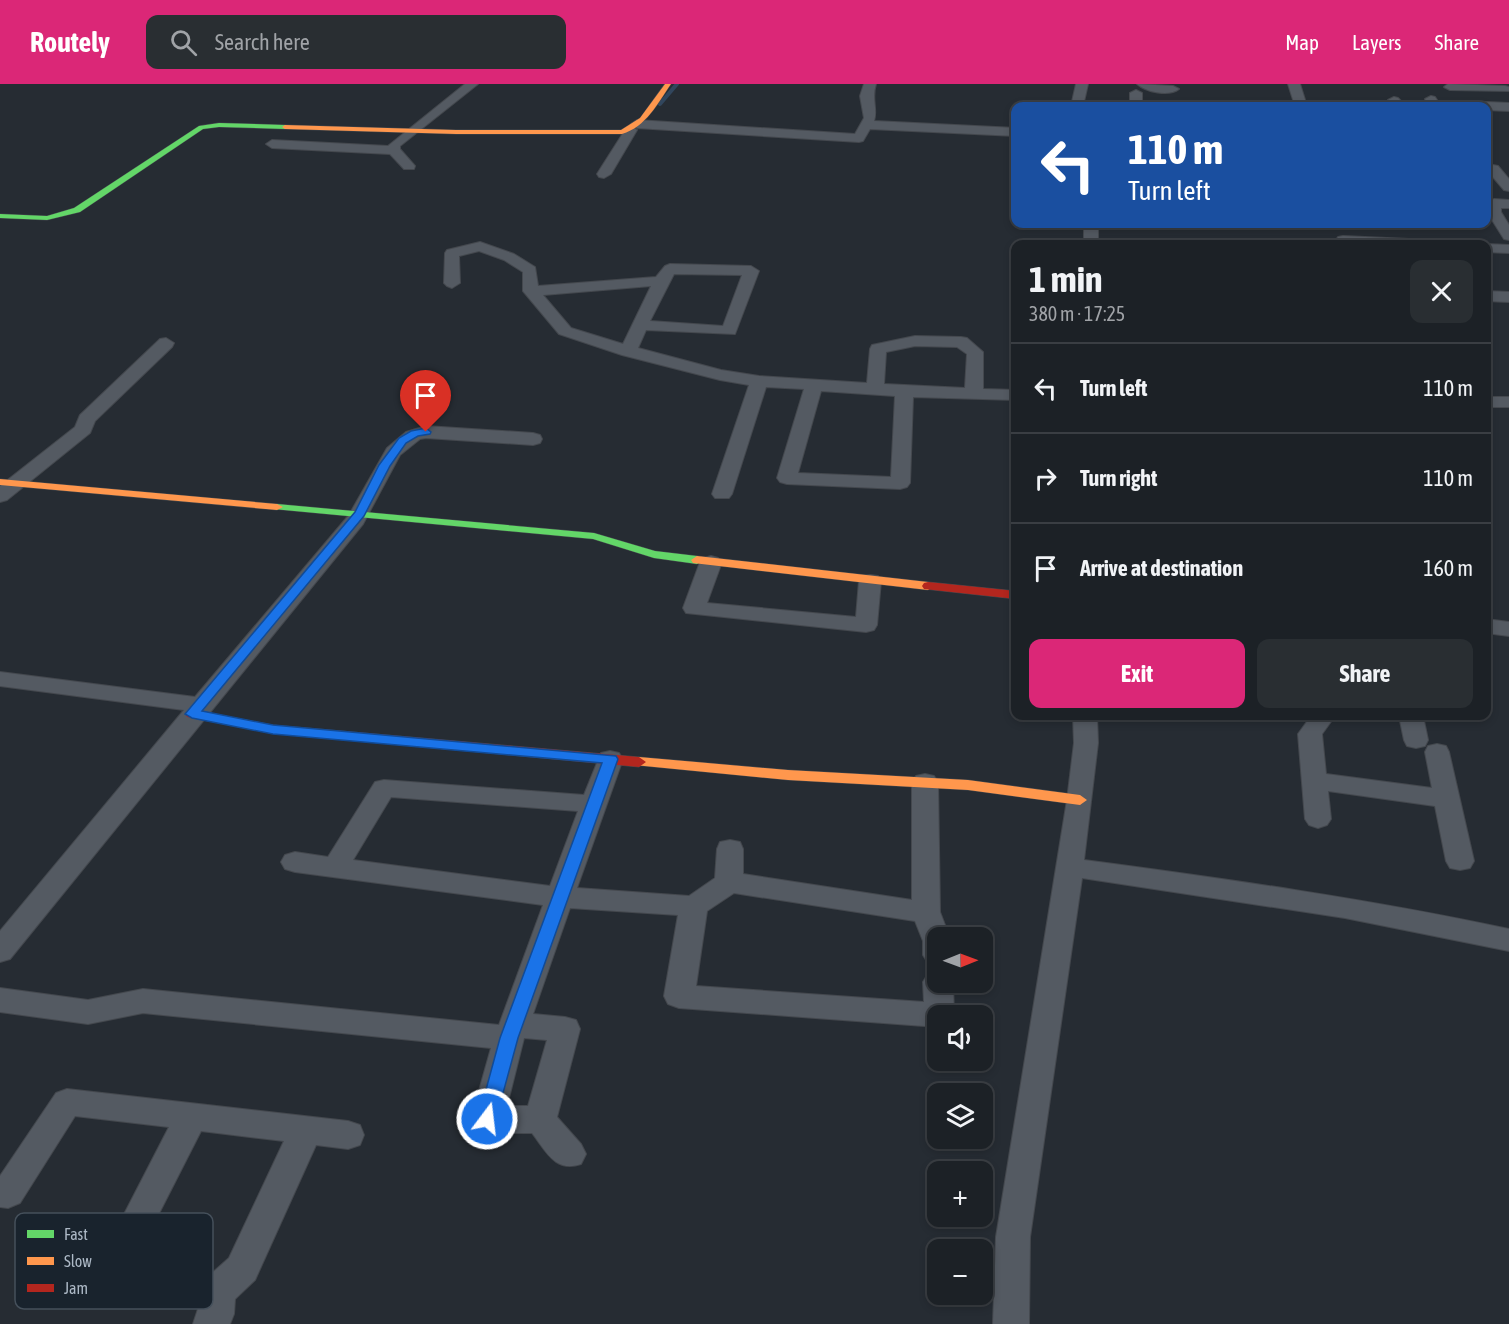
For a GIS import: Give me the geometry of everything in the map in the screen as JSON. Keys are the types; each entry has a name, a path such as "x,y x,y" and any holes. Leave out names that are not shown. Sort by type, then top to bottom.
{"street":[{"path":"394,150 394,145 410,131 472,84"},
{"path":"603,174 634,127 668,84"},
{"path":"0,216 47,218 77,210 201,127 219,125 410,131 634,127 859,138 870,118 866,96 870,84"},
{"path":"1078,102 1082,84"},
{"path":"1294,84 1300,102"},
{"path":"1450,87 1505,89"},
{"path":"1139,88 1173,89"},
{"path":"1491,106 1509,107"},
{"path":"1491,116 1509,118"},
{"path":"868,125 904,124 1011,132"},
{"path":"272,144 394,150 410,166"},
{"path":"1491,169 1509,169"},
{"path":"1491,170 1509,187"},
{"path":"1509,204 1494,203 1494,212 1509,236"},
{"path":"452,283 452,254 480,246 509,257 530,270 531,291 565,331 627,351 720,375 759,381 904,391 1011,395"},
{"path":"1491,248 1509,249"},
{"path":"627,351 642,325 661,281 670,269 751,271 729,331 642,325"},
{"path":"531,291 661,281"},
{"path":"1491,296 1509,297"},
{"path":"875,389 878,349 915,341 961,342 975,352 974,394"},
{"path":"0,496 8,483 84,429 86,419 166,343"},
{"path":"722,494 759,381"},
{"path":"814,385 787,478 900,483 904,391"},
{"path":"1491,402 1509,402"},
{"path":"0,951 196,709 360,513 385,465 403,440 415,433 426,432 533,439"},
{"path":"8,483 360,513 594,536 654,554 711,562 1011,595"},
{"path":"711,562 694,608 866,625 870,581"},
{"path":"1491,627 1509,629"},
{"path":"0,679 196,709 273,729 788,775 968,785 1080,800"},
{"path":"1011,1324 1013,1238 1080,800 1086,743 1085,720"},
{"path":"1318,819 1310,734 1320,720"},
{"path":"1413,720 1427,746 1447,799 1460,861"},
{"path":"569,1154 540,1120 487,1119 511,1032 610,759"},
{"path":"1315,781 1447,799"},
{"path":"925,783 926,912 932,927"},
{"path":"335,867 384,788 594,804"},
{"path":"729,882 730,849"},
{"path":"295,862 560,897 694,906 729,882 926,912"},
{"path":"1069,867 1367,910 1509,940"},
{"path":"694,906 679,996 927,1014"},
{"path":"0,1000 88,1012 143,1001 511,1032 565,1029 540,1120"},
{"path":"0,1192 8,1193 67,1102 348,1135"},
{"path":"142,1213 192,1116"},
{"path":"213,1294 242,1269 306,1130"}],"waterway":[{"path":"660,104 677,84"}],"traffic: fast":[{"path":"0,216 47,218 77,210 201,127 219,125 285,127"},
{"path":"277,507 594,536 654,554 697,560"}],"traffic: slow":[{"path":"285,127 456,132 622,132 642,119 668,84"},
{"path":"0,482 277,507"},
{"path":"697,560 928,586"},
{"path":"639,762 788,775 968,785 1080,800"}],"traffic: jam":[{"path":"928,586 1011,594"},
{"path":"192,714 273,729 639,762"}],"route":[{"path":"426,432 415,433 403,440 385,465 360,513 192,714 273,729 610,759 509,1038 487,1119"}]}
